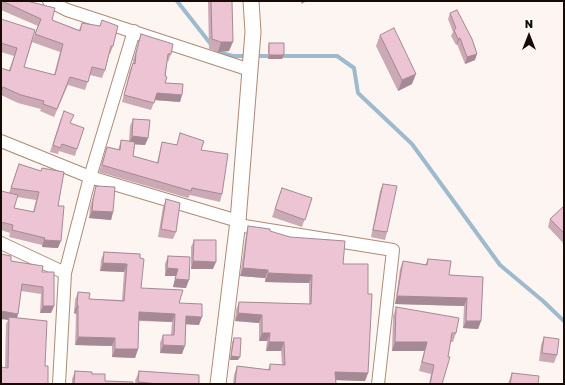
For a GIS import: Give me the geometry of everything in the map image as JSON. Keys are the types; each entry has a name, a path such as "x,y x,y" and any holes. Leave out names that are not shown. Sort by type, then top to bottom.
{"street":[{"path":"49,1 67,10 250,70"},
{"path":"218,384 238,223 253,32 251,1"},
{"path":"59,384 65,272 90,177 134,31"},
{"path":"1,141 90,177 238,223 393,250 378,384"},
{"path":"1,243 65,272"}],"building":[{"path":"2,1 27,1 55,8 52,20 80,31 82,23 100,26 102,20 118,26 105,70 92,67 88,82 70,77 57,109 43,104 44,101 21,95 3,87 1,92 1,68 10,71 17,48 1,43 1,19 35,30 24,67 55,75 63,44 35,34 41,19"},
{"path":"211,1 232,1 233,42 221,42 212,39"},
{"path":"457,10 472,39 477,54 467,57 460,38 458,39 454,30 456,28 450,13"},
{"path":"394,28 416,74 402,80 380,35"},
{"path":"141,34 173,44 171,54 168,54 165,76 167,77 165,83 183,84 182,95 157,93 154,103 124,95 133,63 135,64"},
{"path":"269,43 284,43 284,55 269,55"},
{"path":"64,111 74,115 70,123 84,128 77,149 62,144 60,148 53,145"},
{"path":"133,119 150,120 148,138 132,136"},
{"path":"180,133 204,141 201,150 228,154 222,194 192,188 191,191 102,165 107,147 120,150 121,140 135,142 133,156 158,163 162,142 177,145"},
{"path":"19,164 41,171 42,168 64,172 58,206 64,206 61,241 44,240 45,238 12,230 13,225 1,222 1,191 18,195 14,208 34,212 39,192 11,188"},
{"path":"383,184 397,186 387,232 373,230"},
{"path":"96,186 115,187 113,212 92,211"},
{"path":"282,188 312,198 305,220 275,209"},
{"path":"166,199 180,203 176,232 161,229"},
{"path":"564,206 564,233 550,219"},
{"path":"248,226 270,229 270,231 290,237 345,241 343,264 368,264 368,294 372,294 368,373 335,372 336,384 235,384 237,366 270,370 270,364 285,365 284,342 269,342 270,333 262,333 262,315 238,313 239,302 311,304 312,275 268,273 268,270 243,268"},
{"path":"194,240 216,240 216,262 193,261"},
{"path":"104,252 140,254 140,258 144,259 141,288 183,290 179,303 202,304 202,317 186,316 185,346 163,345 163,335 174,335 175,314 139,312 138,349 115,349 115,338 78,337 78,292 90,293 89,299 124,301 127,264 103,263"},
{"path":"1,254 11,256 11,261 43,266 42,272 54,272 54,306 43,306 43,287 22,284 18,314 1,311"},
{"path":"168,256 190,257 189,280 175,279 178,269 167,268"},
{"path":"428,259 451,261 449,275 483,277 481,321 466,321 467,298 397,296 403,261 427,265"},
{"path":"396,307 459,318 456,333 452,333 448,357 450,357 442,384 430,384 434,365 422,362 427,342 395,342"},
{"path":"9,317 47,321 45,366 48,366 48,384 1,384 1,367 8,368"},
{"path":"544,337 559,339 557,355 542,353"},
{"path":"234,338 241,338 240,357 231,356"},
{"path":"75,371 92,372 92,374 105,374 105,381 133,382 133,384 74,384"},
{"path":"139,371 199,375 199,384 159,384 138,382"},
{"path":"512,373 539,376 538,384 510,384"}],"waterway":[{"path":"177,1 217,52 233,56 247,56"},
{"path":"254,56 337,56 354,68 358,93 412,144 500,265 543,301 564,321"}]}
